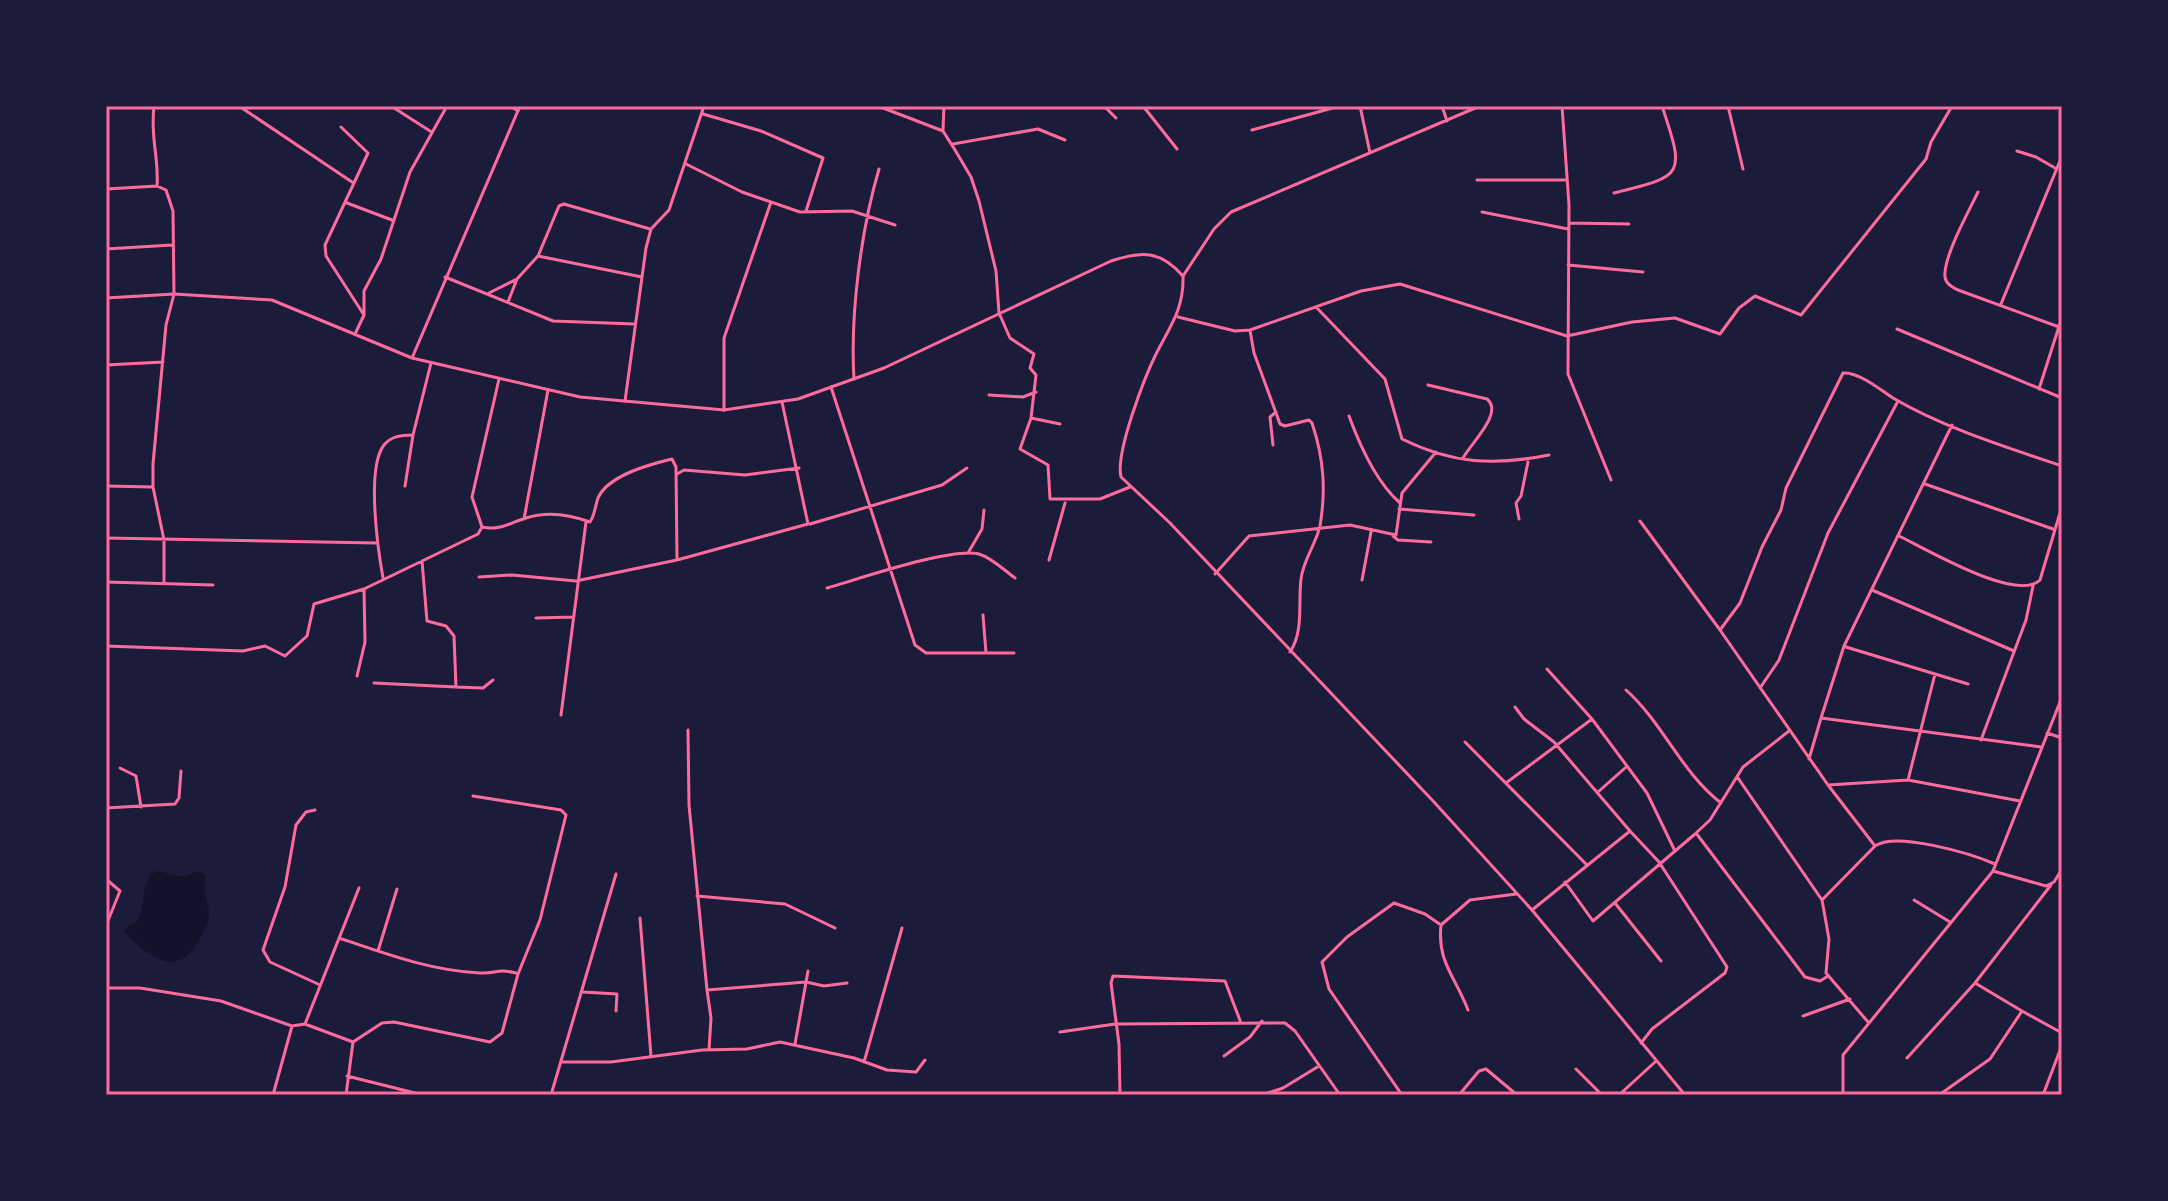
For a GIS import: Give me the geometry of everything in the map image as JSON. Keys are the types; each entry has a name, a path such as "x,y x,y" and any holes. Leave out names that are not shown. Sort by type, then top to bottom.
{"street":[{"path":"154,106 150,134 158,163 157,186"},
{"path":"239,106 353,182"},
{"path":"391,106 430,131"},
{"path":"355,334 364,315 364,291 381,259 392,220 430,131 447,106"},
{"path":"412,358 519,108 510,106"},
{"path":"625,401 651,229 669,210 704,106"},
{"path":"878,106 943,131 971,177 996,271 999,313 1010,338 1034,354 1030,368 1036,375 1036,392 1020,449 1048,465 1050,499 1100,499 1130,487"},
{"path":"943,131 944,106"},
{"path":"1104,106 1116,118"},
{"path":"1143,106 1177,149"},
{"path":"1252,130 1340,106"},
{"path":"1360,106 1370,153"},
{"path":"1442,106 1447,121"},
{"path":"1480,106 1231,212 1214,229 1183,276 1184,296 1178,317 1156,353 1119,455 1121,477 1170,523 1434,802 1532,910 1685,1095"},
{"path":"1562,106 1569,226 1567,336 1571,385 1611,480"},
{"path":"1614,193 1661,181 1674,170 1677,154 1662,106"},
{"path":"1728,106 1743,169"},
{"path":"1178,317 1235,331 1250,330 1361,291 1400,284 1567,336 1632,322 1675,318 1720,334 1745,302 1755,296 1801,315 1926,159 1931,142 1952,106"},
{"path":"702,113 761,131 823,158 806,211"},
{"path":"341,127 368,153 325,245 326,256 364,315"},
{"path":"952,144 1038,129 1065,140"},
{"path":"2017,151 2055,168"},
{"path":"2001,305 2062,156"},
{"path":"686,164 729,186 771,202 806,211 845,211 895,225"},
{"path":"854,379 852,339 866,218 879,169"},
{"path":"1477,180 1567,180"},
{"path":"106,189 157,186 166,190 171,198 174,294 163,362 153,487 164,540 164,583"},
{"path":"1978,192 1945,274 1952,287 2060,327"},
{"path":"346,202 392,220"},
{"path":"724,410 724,338 771,202"},
{"path":"508,302 517,279 538,256 556,209 564,204 651,229"},
{"path":"1482,212 1569,226 1629,224"},
{"path":"106,249 172,245"},
{"path":"106,298 174,294 272,300 431,363 548,390 724,410 782,402 854,379 1138,253 1163,257 1183,276"},
{"path":"538,256 642,277"},
{"path":"1568,265 1643,272"},
{"path":"445,277 553,321 635,324"},
{"path":"489,293 517,279"},
{"path":"1317,308 1385,379 1402,439 1436,452 1508,463 1549,455"},
{"path":"2039,389 2062,317"},
{"path":"1897,329 2062,398"},
{"path":"1250,330 1254,353 1282,426 1309,420 1312,423 1325,484 1320,528 1302,571 1299,624 1290,652"},
{"path":"106,365 163,362"},
{"path":"405,486 413,435 431,363"},
{"path":"1720,630 1740,603 1762,547 1781,510 1786,488 1839,376 1847,372 1898,401 1952,425 2062,466"},
{"path":"106,646 243,651 265,646 285,656 307,636 312,606 364,589 478,534 482,527 472,497 499,379"},
{"path":"1428,385 1487,399 1492,403 1494,410 1463,458"},
{"path":"831,387 892,569 908,628 920,650 1014,653"},
{"path":"524,519 548,390"},
{"path":"989,395 1023,397 1036,392"},
{"path":"1759,689 1779,660 1828,533 1898,401"},
{"path":"782,402 799,468 808,524"},
{"path":"1273,445 1270,417 1276,412"},
{"path":"1349,416 1364,451 1387,491 1400,503"},
{"path":"1031,418 1060,424"},
{"path":"1809,759 1844,646 1952,425"},
{"path":"383,578 376,543 375,506 380,452 391,439 413,435"},
{"path":"1393,536 1398,531 1402,493 1436,452"},
{"path":"586,522 592,520 603,491 622,478 672,459 677,474 677,560"},
{"path":"1519,519 1516,503 1521,496 1528,461"},
{"path":"677,474 684,470 745,475 799,468"},
{"path":"479,577 512,575 576,581 677,560 942,485 967,468"},
{"path":"1925,484 2055,530"},
{"path":"106,486 153,487"},
{"path":"1049,560 1065,501"},
{"path":"1899,536 1972,572 2019,587 2033,586 2040,580 2062,506"},
{"path":"1399,509 1474,515"},
{"path":"968,553 982,529 984,510"},
{"path":"482,527 503,528 524,519 565,516 580,516 586,522"},
{"path":"1640,521 1809,759 1875,846"},
{"path":"561,715 586,522"},
{"path":"1215,574 1249,536 1350,525 1398,540 1431,542"},
{"path":"1362,580 1371,531"},
{"path":"106,538 376,543"},
{"path":"827,588 939,555 968,553 982,555 1015,578"},
{"path":"422,561 427,621 446,626 454,636 456,687"},
{"path":"106,582 213,585"},
{"path":"1981,740 2027,616 2033,586"},
{"path":"357,676 365,642 364,589"},
{"path":"1872,590 2014,651"},
{"path":"983,615 986,653"},
{"path":"536,618 574,617"},
{"path":"1844,646 1968,684"},
{"path":"1547,669 1592,719 1656,808 1674,849"},
{"path":"1908,780 1935,674"},
{"path":"374,683 483,688 493,680"},
{"path":"1626,690 1649,714 1689,771 1721,803"},
{"path":"1843,1095 1841,1060 1868,1022 1993,871 2062,697"},
{"path":"1515,707 1524,719 1557,747 1659,862 1727,967 1725,973 1652,1029 1641,1044"},
{"path":"1821,718 2041,747"},
{"path":"1506,783 1592,719"},
{"path":"688,730 696,896 711,1018 709,1050"},
{"path":"1565,882 1590,921 1696,833 1755,754 1789,731"},
{"path":"2047,733 2062,738"},
{"path":"1465,742 1586,864"},
{"path":"1598,792 1626,767"},
{"path":"120,768 136,776 141,807"},
{"path":"106,808 175,804 179,798 181,771"},
{"path":"1738,778 1822,900 1828,928 1828,976"},
{"path":"1828,785 1908,780 2020,801"},
{"path":"346,1095 353,1042 382,1023 394,1022 496,1040 502,1033 518,974 540,920 566,815 561,810 473,796"},
{"path":"315,810 306,812 296,825 285,887 263,950 270,962 318,984"},
{"path":"1532,910 1630,831"},
{"path":"1696,833 1805,977 1820,981 1828,976"},
{"path":"1822,900 1875,846 1885,841 1967,853 1995,864"},
{"path":"1907,1058 1975,983 2062,869"},
{"path":"1993,871 2051,885"},
{"path":"551,1095 616,874"},
{"path":"106,879 120,891 107,923 109,962 106,985 221,1001 292,1026 305,1024 353,1042"},
{"path":"305,1024 318,984 359,888"},
{"path":"378,951 397,889"},
{"path":"1468,1010 1459,985 1438,949 1441,925 1470,900 1516,894"},
{"path":"696,896 785,904 835,928"},
{"path":"1914,900 1950,922"},
{"path":"1402,1095 1329,989 1322,962 1347,937 1394,903 1425,914 1441,925"},
{"path":"1615,903 1661,961"},
{"path":"640,918 651,1056"},
{"path":"864,1062 902,928"},
{"path":"339,938 407,960 482,973 498,969 518,974"},
{"path":"795,1044 808,971"},
{"path":"1120,1095 1111,983 1116,975 1225,981 1241,1023"},
{"path":"1828,976 1837,981 1868,1022"},
{"path":"707,990 806,982 824,986 847,983"},
{"path":"1975,983 2062,1033"},
{"path":"583,992 617,994 616,1011"},
{"path":"1803,1016 1850,999"},
{"path":"1939,1095 1990,1059 2022,1011"},
{"path":"1224,1056 1250,1037 1262,1021"},
{"path":"1060,1032 1115,1024 1262,1021 1290,1026 1340,1095"},
{"path":"273,1095 292,1026"},
{"path":"563,1062 611,1062 709,1050 747,1049 765,1043 795,1044 817,1053 887,1070 916,1072 925,1060"},
{"path":"2043,1095 2062,1045"},
{"path":"1619,1095 1655,1062"},
{"path":"1262,1095 1283,1088 1319,1066"},
{"path":"1459,1095 1479,1071 1486,1069 1517,1095"},
{"path":"1576,1069 1602,1095"},
{"path":"347,1076 423,1095"}],"shaded area":[{"path":"157,871 183,877 199,871 206,876 209,916 205,927 189,953 171,962 142,949 124,931 138,919 145,886"}]}
